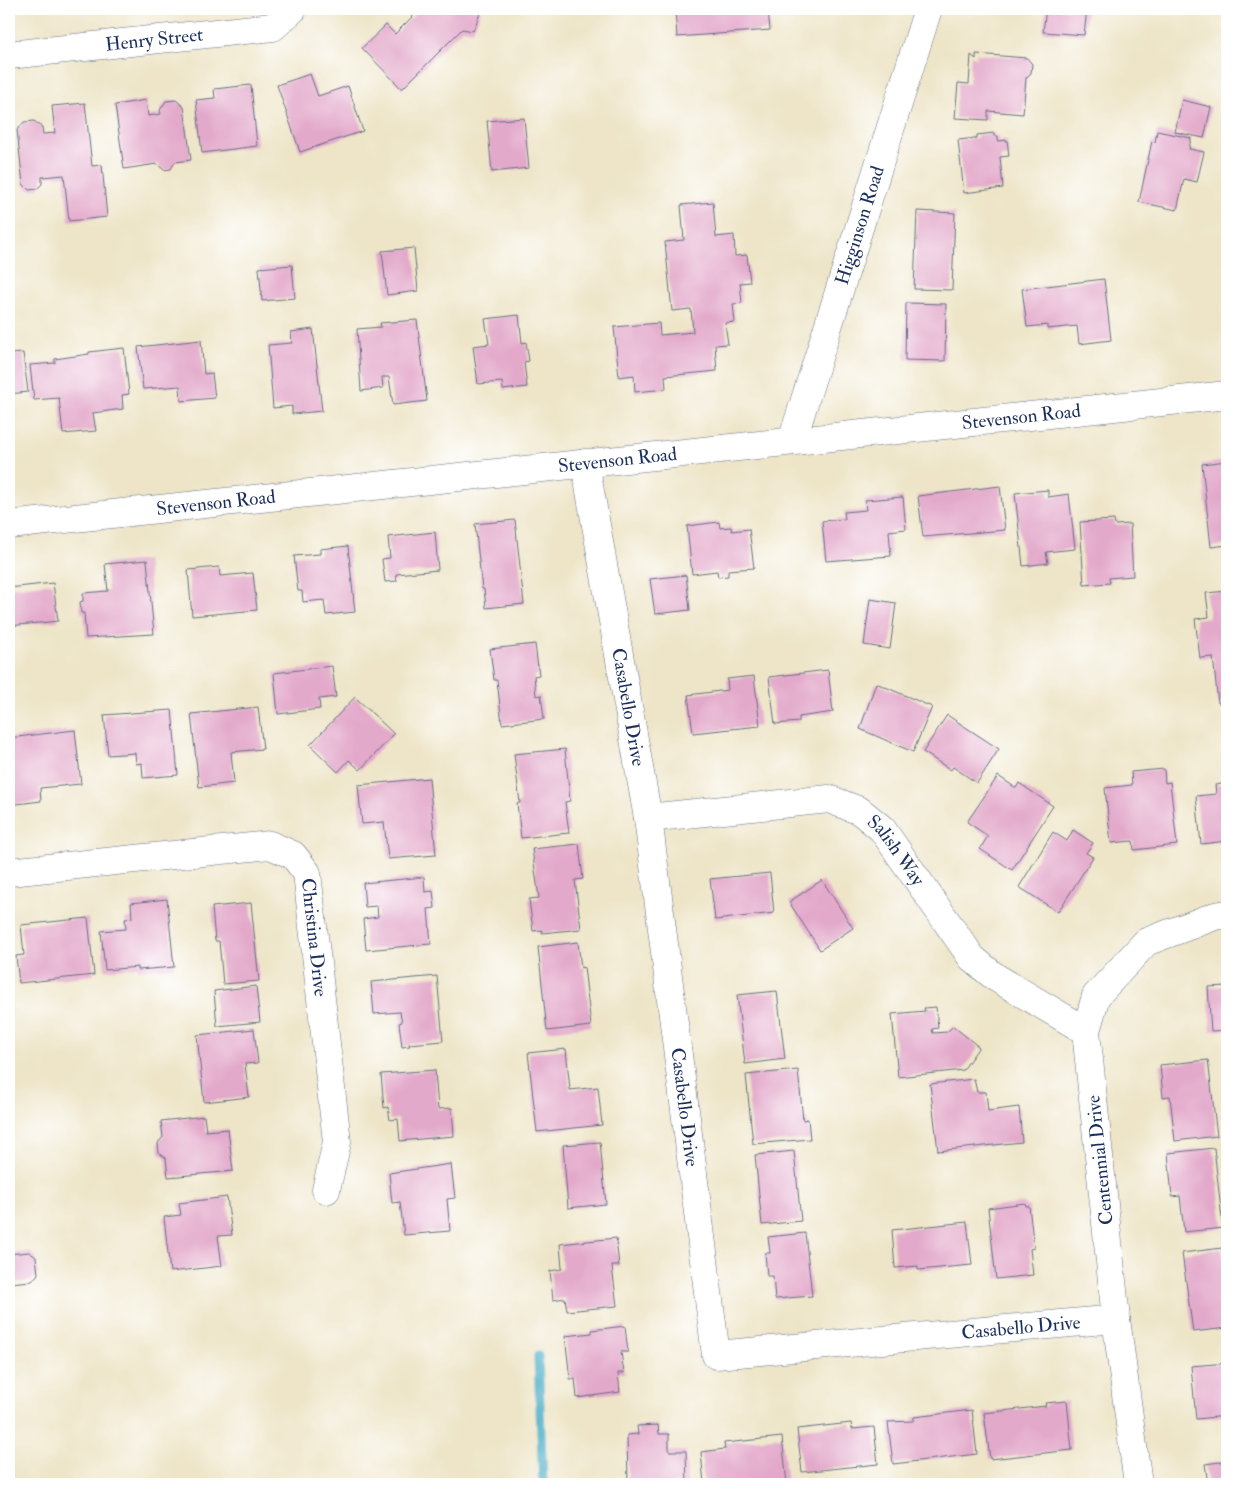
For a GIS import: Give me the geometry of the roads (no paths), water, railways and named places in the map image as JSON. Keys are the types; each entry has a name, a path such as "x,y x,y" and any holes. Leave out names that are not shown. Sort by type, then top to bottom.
{"street":[{"name":"Henry Street","path":"9,54 273,27 293,9"},
{"name":"Higginson Road","path":"792,441 928,9"},
{"name":"Stevenson Road","path":"9,525 1227,395"},
{"name":"Casabello Drive","path":"585,463 648,818 716,1355 1116,1319"},
{"name":"Salish Way","path":"648,818 829,799 860,811 882,829 972,958 996,977 1086,1031"},
{"name":"Christina Drive","path":"9,872 270,845 293,855 307,873 337,1142 326,1190"},
{"name":"Centennial Drive","path":"1138,1484 1116,1319 1086,1031 1096,996 1146,942 1215,916 1227,914"}],"waterway":[{"path":"538,1356 543,1484"}]}
